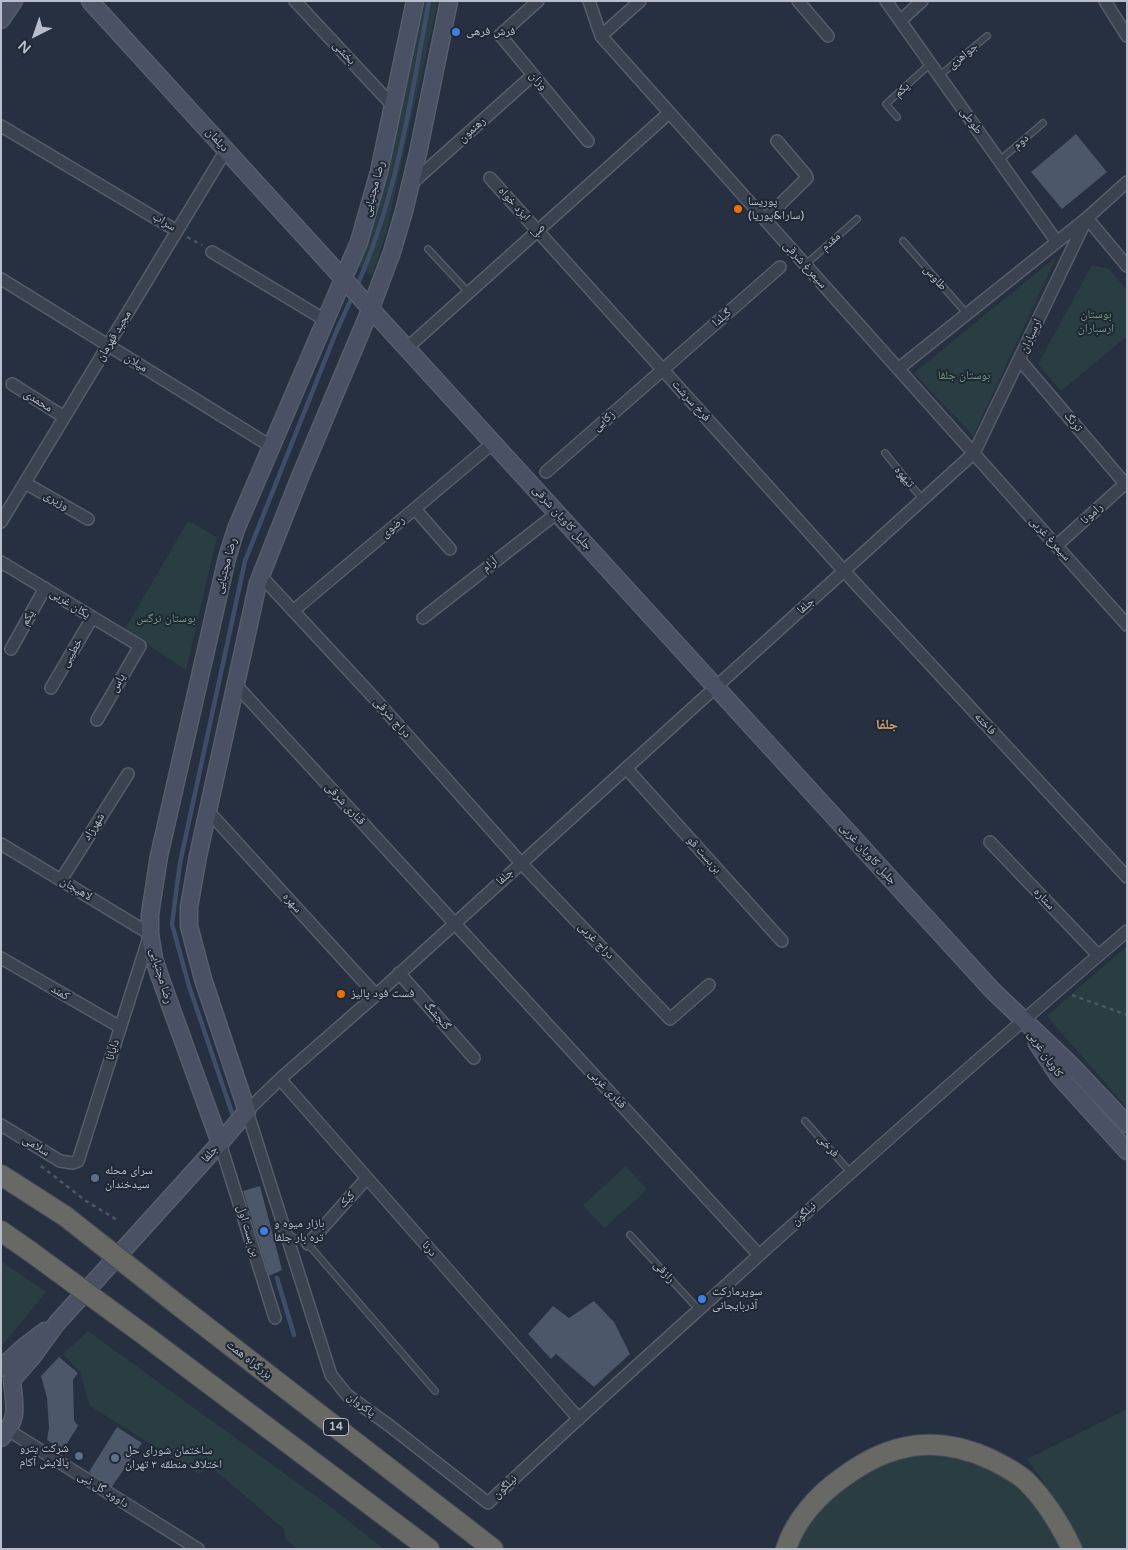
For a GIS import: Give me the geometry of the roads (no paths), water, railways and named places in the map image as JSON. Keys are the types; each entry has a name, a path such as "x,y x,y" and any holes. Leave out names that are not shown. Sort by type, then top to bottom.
{"highway":[{"name":"بزرگراه همت","path":"1,1175 65,1216 493,1549"},
{"path":"1,1232 147,1337 429,1549"},
{"path":"786,1549 798,1524 807,1512 837,1482 868,1460 880,1454 917,1445 952,1446 981,1455 1004,1466 1026,1481 1051,1510 1061,1525 1072,1549"}],"main road":[{"path":"1,20 14,1"},
{"name":"دیلمان","path":"90,1 371,308"},
{"name":"رضا مجتبایی","path":"220,1143 160,978 150,934 150,914 159,856 222,575 233,538 353,257 367,216 379,172 415,1"},
{"path":"247,1111 203,979 189,926 189,907 208,811 261,576 300,477 371,308 392,252 410,185 448,1"},
{"name":"جلیل کاویان شرقی","path":"371,308 716,687"},
{"name":"جلیل کاویان غربی","path":"716,687 993,991 1022,1020"},
{"name":"کاویان غربی","path":"1022,1020 1072,1066 1127,1124"},
{"name":"کاویان غربی","path":"1022,1020 1058,1075 1127,1151"},
{"name":"جلفا","path":"58,1323 247,1111"},
{"path":"1,1368 25,1346 58,1323"},
{"path":"5,1434 16,1413 12,1380 58,1323"}],"street":[{"name":"بخشی","path":"295,1 393,106"},
{"name":"وزان","path":"538,1 500,35 588,141"},
{"name":"سیمرغ شرقی","path":"589,1 601,36 974,453"},
{"path":"601,36 640,1"},
{"path":"798,1 828,36"},
{"name":"طوطی","path":"886,1 1057,242"},
{"path":"900,21 922,1"},
{"path":"1105,1 1127,36"},
{"name":"رهنمون","path":"410,185 534,75"},
{"name":"صبا","path":"407,348 669,113"},
{"name":"سراب","path":"1,126 178,231"},
{"path":"765,220 807,178 778,141"},
{"name":"مجید قهرمان","path":"1,522 226,150"},
{"name":"ایزد خواه","path":"490,178 538,231"},
{"name":"ارسباران","path":"898,369 1087,218 1127,182"},
{"path":"1087,218 1127,266"},
{"name":"ارسباران","path":"974,453 1087,218"},
{"name":"فرخ سرشت","path":"538,231 844,571"},
{"path":"212,252 325,320"},
{"name":"گیلدا","path":"663,370 780,267"},
{"name":"میلان","path":"1,279 272,446"},
{"name":"ترنگ","path":"1019,359 1126,484"},
{"name":"زکایی","path":"546,472 663,370"},
{"name":"محمدی","path":"12,384 64,417"},
{"name":"رضوی","path":"293,611 493,443"},
{"name":"جلفا","path":"247,1111 280,1079 376,995 974,453"},
{"name":"سیمرغ غربی","path":"974,453 1127,625"},
{"name":"وزیری","path":"25,483 88,519"},
{"name":"رامونا","path":"1056,546 1126,484"},
{"path":"415,509 450,549"},
{"name":"آرام","path":"423,618 557,512"},
{"name":"یکان غربی","path":"1,562 140,646"},
{"name":"فاخته","path":"844,571 1127,877"},
{"name":"دراج شرقی","path":"261,576 376,700 521,863"},
{"name":"یکم","path":"11,648 45,588"},
{"name":"خطیبی","path":"51,688 92,618"},
{"name":"یاس","path":"97,720 140,646"},
{"name":"قناری شرقی","path":"236,685 454,923"},
{"name":"بن‌بست قو","path":"626,768 782,941"},
{"name":"شهرزاد","path":"61,880 128,774"},
{"name":"سهره","path":"208,811 376,995"},
{"name":"ستاره","path":"990,842 1098,956"},
{"name":"لاهیجان","path":"1,844 150,934"},
{"name":"دراج غربی","path":"521,863 670,1018 708,985"},
{"name":"قناری غربی","path":"454,923 759,1255"},
{"name":"نیلگون","path":"488,1504 850,1172 1022,1020 1127,931"},
{"name":"دایانا","path":"73,1163 78,1160 81,1154 150,934"},
{"name":"کمند","path":"1,958 120,1027"},
{"name":"گنجشگ","path":"400,973 474,1058"},
{"name":"درنا","path":"280,1079 579,1419"},
{"name":"پاکروان","path":"247,1111 329,1367 336,1383 346,1395 390,1426 488,1504"},
{"name":"سلامی","path":"1,1125 60,1161 73,1163"},
{"name":"بن بست اول","path":"220,1143 275,1318"},
{"name":"کبک","path":"308,1244 367,1178"},
{"name":"داوود گل نبی","path":"5,1434 198,1549"}],"lane":[{"name":"جواهری","path":"939,76 988,36"},
{"name":"یکم","path":"897,117 886,104 930,64"},
{"name":"دوم","path":"1000,161 1043,123"},
{"name":"مقدم","path":"805,265 857,219"},
{"name":"طاوس","path":"903,241 967,314"},
{"path":"428,249 469,292"},
{"name":"تیهوه","path":"885,454 923,500"},
{"name":"فرخی","path":"805,1121 850,1172"},
{"path":"287,1234 308,1244 435,1390"},
{"name":"رازقی","path":"630,1235 698,1310"}],"waterway":[{"path":"356,288 370,254 392,183 409,110 429,1"},
{"path":"232,1113 189,986 172,924 180,863 245,561 337,330 353,295"},
{"path":"277,1278 294,1335"}],"place":[{"name":"فرش فرهی","path":"456,32"},
{"name":"پوریسا (سارا&پوریا)","path":"738,209"},
{"name":"فست فود پالیز","path":"341,994"},
{"name":"سرای محله سیدخندان","path":"95,1178"},
{"name":"بازار میوه و تره بار جلفا","path":"264,1231"},
{"name":"سوپرمارکت آذربایجانی","path":"702,1299"},
{"name":"شرکت پترو پالایش آکام","path":"79,1456"},
{"name":"ساختمان شورای حل اختلاف منطقه ۳ تهران","path":"115,1458"}],"district":[{"name":"جلفا","path":"887,725"}],"park label":[{"name":"بوستان ارسباران","path":"1096,322"},
{"name":"بوستان جلفا","path":"964,376"},
{"name":"بوستان نرگس","path":"166,619"}]}
